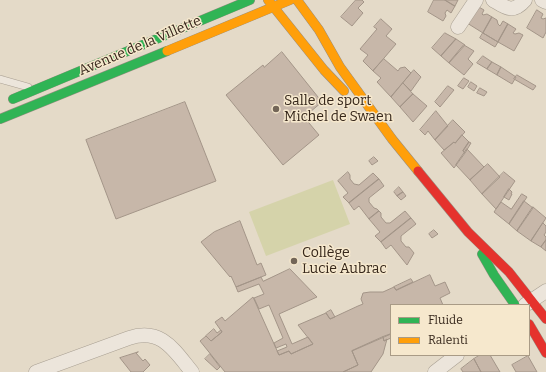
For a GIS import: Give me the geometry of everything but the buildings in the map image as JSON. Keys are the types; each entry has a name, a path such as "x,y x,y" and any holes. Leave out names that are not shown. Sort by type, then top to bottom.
{"street":[{"name":"Avenue de la Villette","path":"7,101 250,0"},
{"path":"297,0 317,26 340,68 392,139 468,232 509,272 528,302 546,319"},
{"path":"458,28 476,0"},
{"path":"493,0 504,7 512,9 518,7 525,0"},
{"path":"542,0 546,2"},
{"name":"Avenue de la Villette","path":"0,119 279,2"},
{"path":"279,2 333,69 364,101"},
{"path":"279,2 333,81 392,139"},
{"path":"468,232 492,272 514,304"},
{"path":"528,302 546,291"},
{"path":"530,326 546,353"},
{"path":"36,372 134,336 144,334 164,340 171,346 192,372"},
{"path":"435,372 456,356"}],"lane":[{"path":"0,79 57,96"}],"shaded area":[{"path":"333,180 350,224 266,256 249,212"}],"traffic: fast":[{"path":"13,99 250,0"},
{"path":"0,119 167,51"},
{"path":"482,254 494,275 514,304"}],"traffic: slow":[{"path":"268,0 324,70 344,91"},
{"path":"167,51 290,0"},
{"path":"297,0 319,30 340,67 392,139 418,171"}],"traffic: jam":[{"path":"418,171 468,232 509,272 546,319"},
{"path":"530,326 546,353"}],"place":[{"name":"Salle de sport Michel de Swaen","path":"276,109"},
{"name":"Collège Lucie Aubrac","path":"294,261"}]}
